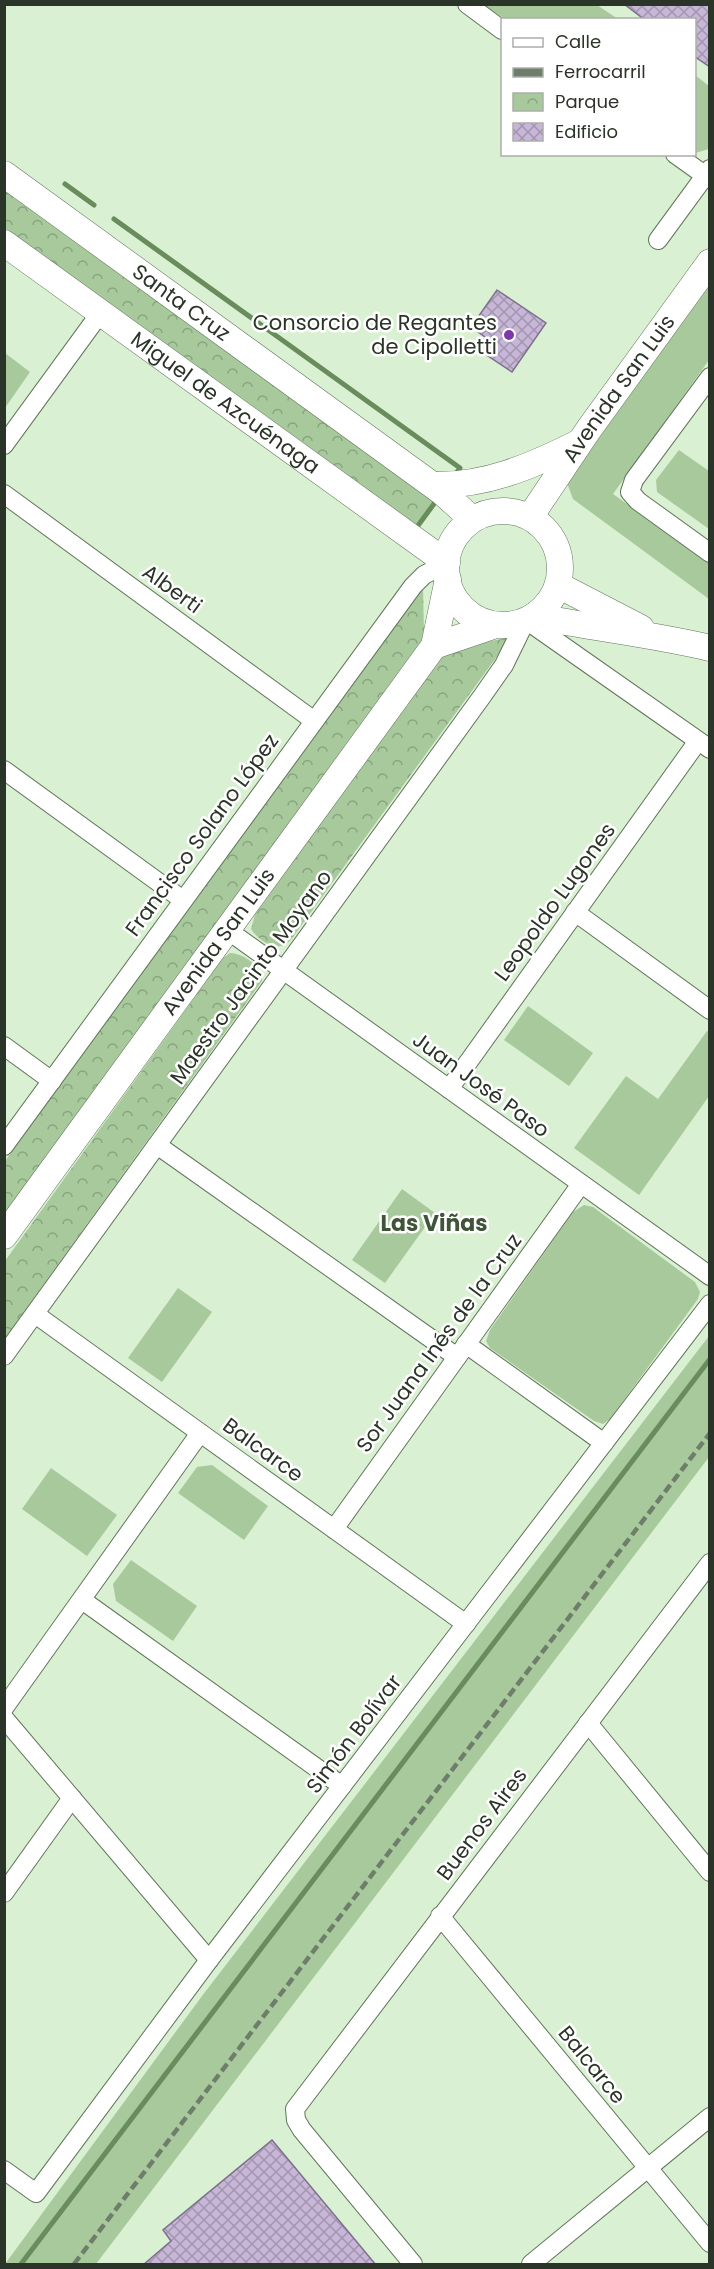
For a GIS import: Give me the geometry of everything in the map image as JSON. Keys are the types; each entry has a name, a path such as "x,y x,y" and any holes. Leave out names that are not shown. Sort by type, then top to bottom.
{"main road":[{"name":"Santa Cruz","path":"4,174 433,485 472,519"},
{"name":"Miguel de Azcuénaga","path":"4,243 101,312 447,571"},
{"name":"Avenida San Luis","path":"530,517 581,441 710,262"},
{"path":"433,485 462,485 504,476 581,441"},
{"path":"434,646 496,625 516,624 530,618 549,603 558,585 561,566 556,546 546,529 530,517 511,511 491,512 472,519"},
{"name":"Avenida San Luis","path":"4,1236 434,646 447,571 448,551 457,533 472,519"},
{"path":"447,571 450,590 461,607 477,619 496,625"},
{"path":"558,585 654,634"},
{"path":"530,618 593,628 654,634 710,648"}],"street":[{"path":"467,4 501,29"},
{"path":"658,240 708,175 678,156"},
{"path":"4,445 101,312"},
{"path":"710,377 634,480 630,492 638,501 710,553"},
{"name":"Alberti","path":"4,494 313,720"},
{"name":"Francisco Solano López","path":"4,1146 413,586 424,575 447,571"},
{"path":"530,618 704,745"},
{"name":"Maestro Jacinto Moyano","path":"4,1356 483,695 530,618"},
{"name":"Leopoldo Lugones","path":"449,1089 575,912 704,745"},
{"path":"4,770 183,900"},
{"path":"575,912 710,1010"},
{"name":"Juan José Paso","path":"226,929 710,1276"},
{"path":"4,1046 52,1081"},
{"path":"157,1145 462,1351 604,1443"},
{"name":"Sor Juana Inés de la Cruz","path":"334,1529 581,1184"},
{"name":"Simón Bolívar","path":"4,2170 36,2193 209,1960 710,1304"},
{"name":"Balcarce","path":"35,1314 466,1624"},
{"path":"4,1708 200,1433"},
{"name":"Buenos Aires","path":"413,2265 302,2130 294,2115 301,2099 710,1563"},
{"path":"82,1600 342,1786"},
{"path":"4,1718 209,1960"},
{"path":"588,1723 710,1872"},
{"path":"4,1893 72,1798"},
{"name":"Balcarce","path":"440,1916 710,2243"},
{"path":"531,2265 710,2117"}],"green space":[{"path":"484,5 597,5 616,18 504,18"},
{"path":"696,76 709,86 709,149 696,153"},
{"path":"5,187 436,500 417,527 5,229"},
{"path":"709,284 709,360 613,494 709,563 709,599 573,499 567,483"},
{"path":"5,353 30,372 5,408"},
{"path":"679,450 709,471 709,529 657,492 656,480"},
{"path":"423,585 424,637 5,1214 5,1161"},
{"path":"511,637 290,941 285,945 274,946 259,938 251,929 255,915 445,650"},
{"path":"230,953 252,962 260,971 262,981 5,1338 5,1261 223,958"},
{"path":"528,1006 593,1053 569,1086 504,1040"},
{"path":"707,1031 710,1032 709,1096 639,1195 574,1148 626,1076 658,1099"},
{"path":"402,1189 435,1213 385,1283 352,1260"},
{"path":"584,1205 593,1207 695,1282 700,1292 698,1299 610,1419 603,1424 594,1421 490,1348 486,1341 490,1330 573,1212"},
{"path":"178,1288 212,1312 162,1382 128,1358"},
{"path":"709,1336 709,1457 96,2264 5,2264 202,1996"},
{"path":"212,1465 268,1506 244,1540 178,1493 197,1467"},
{"path":"51,1468 117,1515 87,1556 22,1509"},
{"path":"131,1560 197,1606 173,1641 116,1601 113,1584"}],"building":[{"path":"624,4 710,4 710,67 696,57 696,18 642,18"},
{"name":"Consorcio de Regantes de Cipolletti","path":"497,290 546,323 512,372 485,354 492,342 471,327"},
{"path":"272,2140 376,2265 143,2265 171,2241 163,2230"}],"waterway":[{"path":"65,184 94,205"},
{"path":"114,219 460,468 455,475"},
{"path":"414,531 439,497"},
{"path":"21,2264 710,1359"}],"railway":[{"path":"74,2264 710,1433"}],"place":[{"name":"Consorcio de Regantes de Cipolletti","path":"509,335"}],"district":[{"name":"Las Viñas","path":"434,1223"}]}
